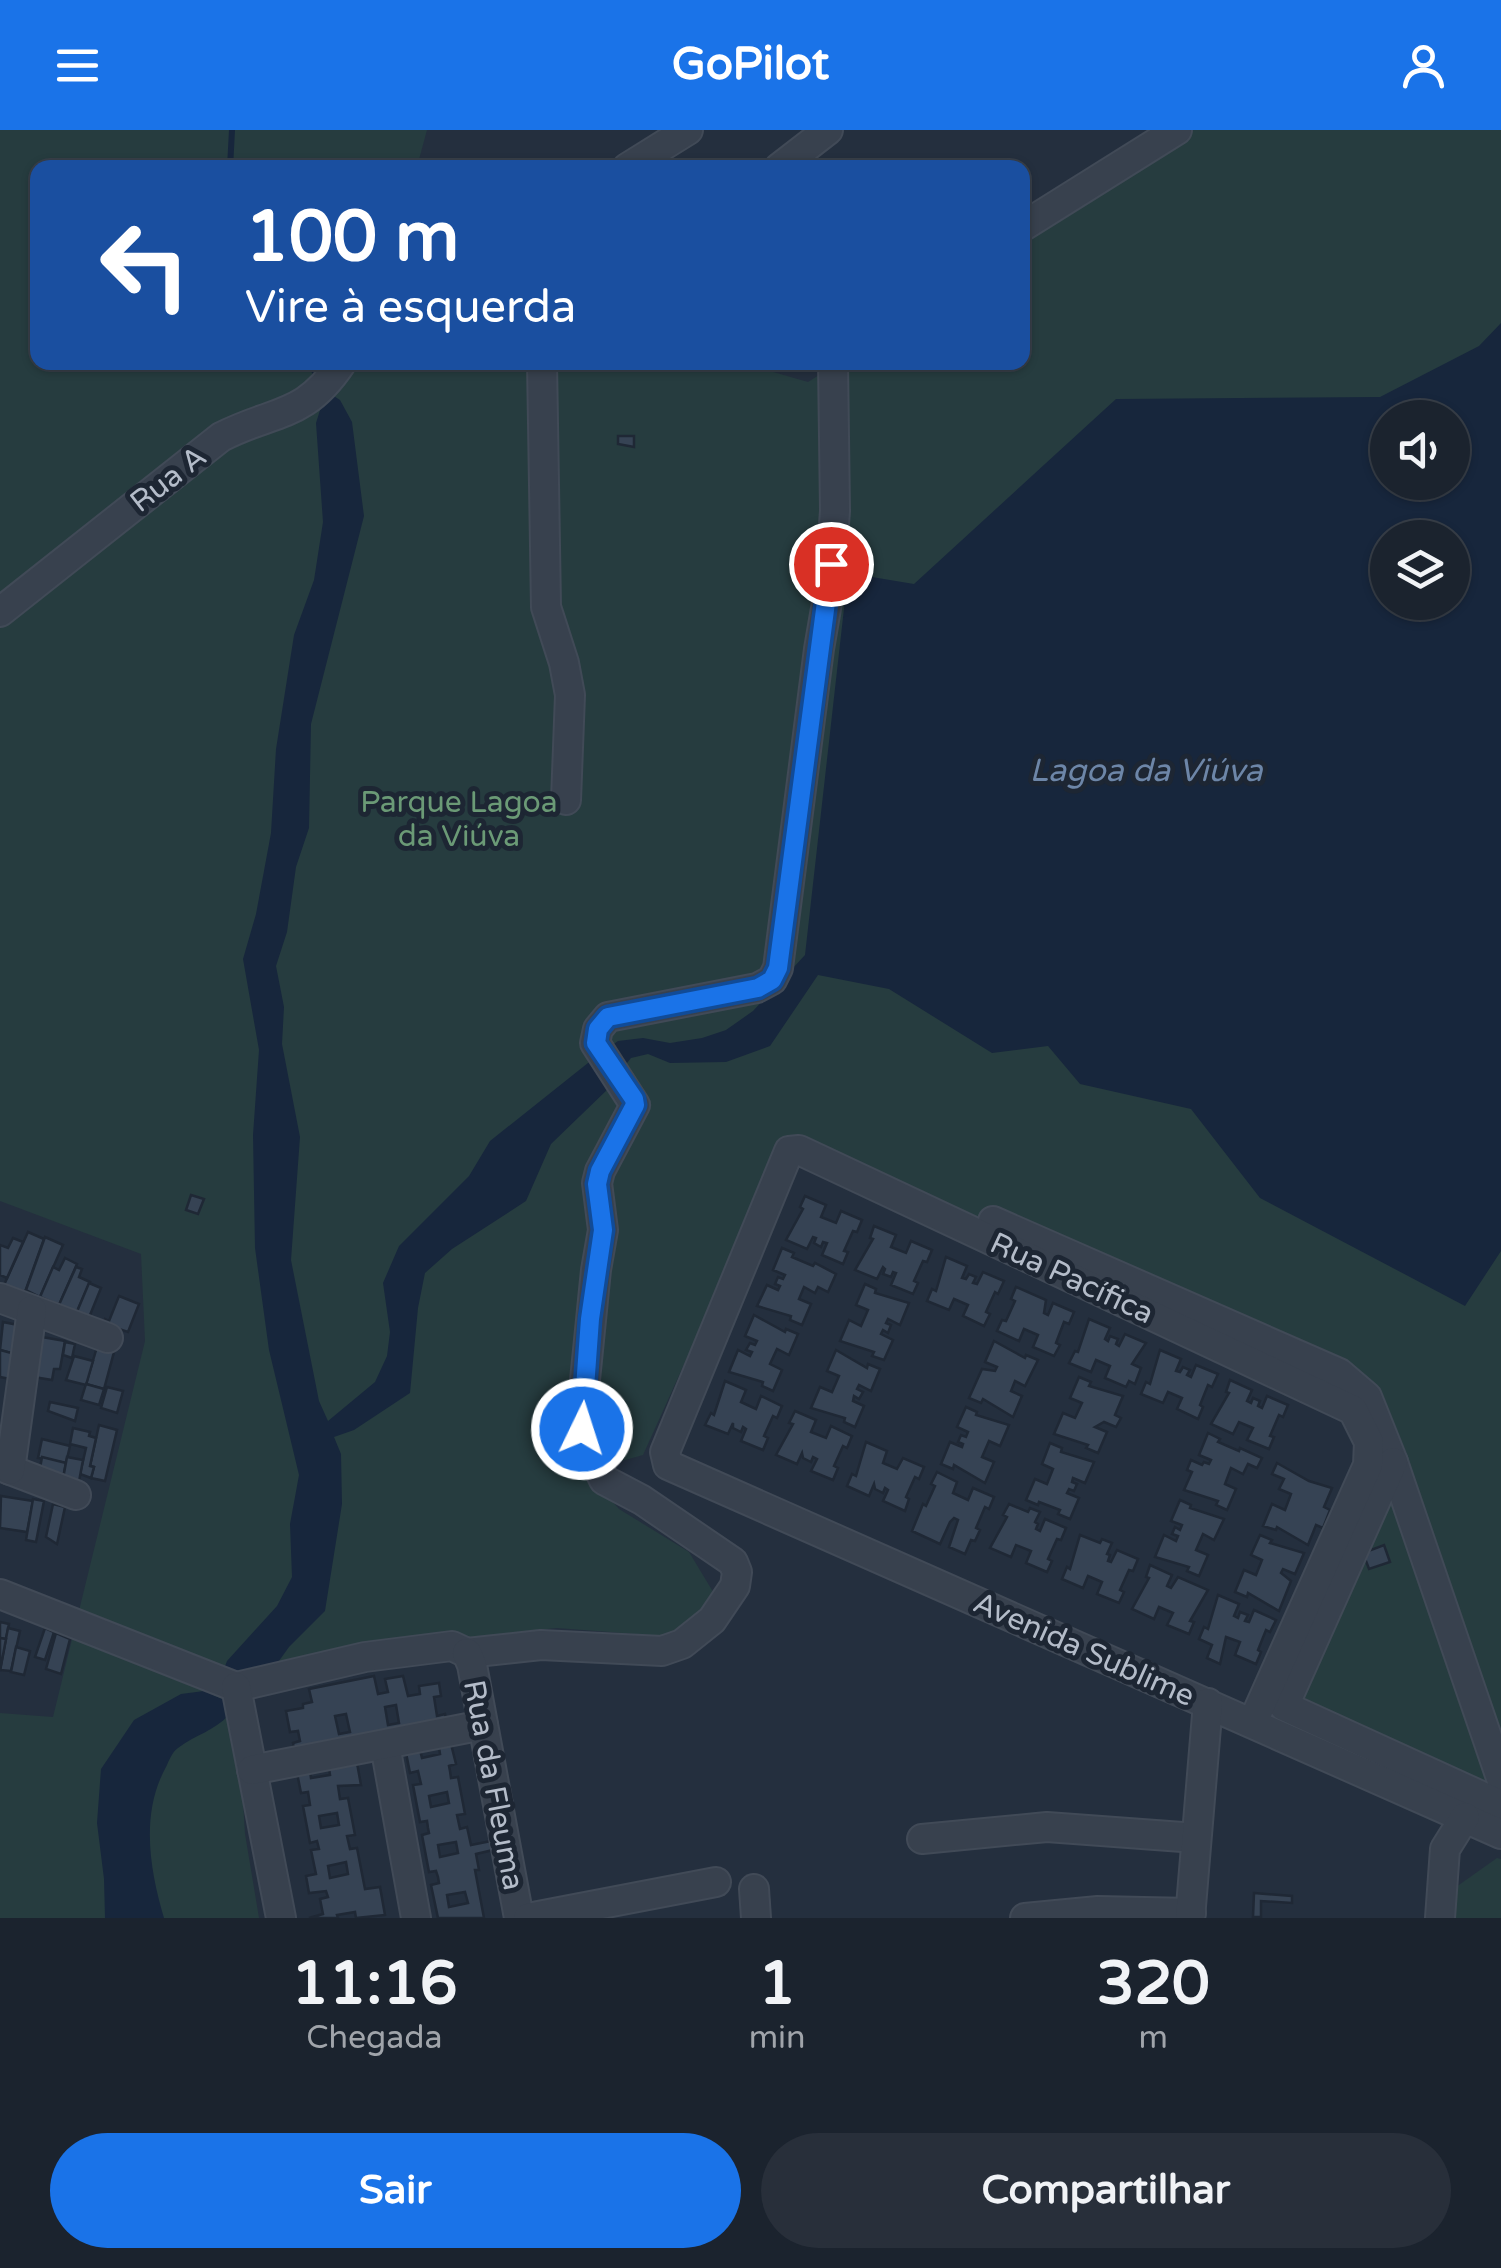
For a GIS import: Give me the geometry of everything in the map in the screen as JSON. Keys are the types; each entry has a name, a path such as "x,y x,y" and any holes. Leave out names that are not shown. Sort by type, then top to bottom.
{"street":[{"path":"640,160 688,130"},
{"path":"789,160 828,130"},
{"path":"1030,221 1178,130"},
{"path":"542,370 546,607 570,695 566,800"},
{"path":"0,1594 236,1687 365,1656 452,1646 467,1653 541,1645 662,1650 695,1636 712,1620 735,1586 737,1572 733,1562 642,1500 604,1480 584,1438 581,1420 603,1230 597,1184 635,1105 595,1036 608,1017 758,988 772,980 778,968 829,591 835,511 833,370"},
{"name":"Rua A","path":"0,612 221,437 250,422 296,409 328,381"},
{"path":"789,1131 1339,1373 1367,1398 1393,1462 1501,1778"},
{"name":"Rua Pacífica","path":"668,1465 665,1452 785,1155 798,1150 1353,1410 1369,1442 1368,1465 1253,1722"},
{"path":"0,1298 108,1338"},
{"path":"32,1310 5,1468 76,1495"},
{"path":"1393,1462 1284,1706 1501,1805"},
{"name":"Avenida Sublime","path":"668,1465 1501,1834"},
{"name":"Rua da Fleuma","path":"467,1653 519,1918"},
{"path":"236,1687 282,1918"},
{"path":"1025,1918 1098,1911 1190,1916 1208,1703"},
{"path":"252,1770 483,1725"},
{"path":"376,1746 398,1918"},
{"path":"376,1746 416,1918"},
{"path":"1440,1918 1444,1849 1465,1817"},
{"path":"922,1838 1047,1826 1196,1838"},
{"path":"528,1918 716,1882"},
{"path":"754,1889 756,1918"}],"green space":[{"name":"Parque Lagoa da Viúva","path":"0,130 427,130 419,160 30,160 30,370 767,370 808,382 827,370 1030,370 1030,223 1177,130 1501,130 1501,1822 1265,1716 1377,1471 1354,1395 787,1137 643,1455 611,1464 574,1458 619,1509 689,1552 721,1605 675,1637 557,1628 375,1647 236,1690 245,1834 259,1918 0,1918 0,1713 53,1717 145,1341 141,1254 0,1201"},
{"path":"1501,1859 1501,1918 1448,1918 1449,1892"}],"water":[{"name":"Lagoa da Viúva","path":"1501,323 1501,1251 1465,1306 1260,1198 1191,1109 1080,1084 1048,1046 992,1053 889,989 818,975 770,1046 726,1062 670,1063 648,1054 631,1058 623,1068 608,1048 618,1041 643,1038 670,1043 726,1030 753,1011 805,955 848,573 914,584 1116,399 1380,397 1479,346"},
{"path":"326,391 340,400 352,422 364,516 311,724 309,828 296,867 287,932 276,966 284,1007 282,1044 300,1137 291,1260 319,1401 328,1421 375,1382 387,1356 390,1332 383,1283 399,1246 469,1176 490,1141 593,1059 609,1088 551,1144 526,1201 452,1249 425,1273 410,1393 354,1430 334,1437 341,1454 342,1504 325,1611 289,1647 266,1679 220,1679 227,1661 277,1606 292,1577 290,1524 299,1475 269,1350 255,1248 253,1135 259,1050 243,959 271,833 276,749 294,635 314,580 323,522 316,423"},
{"path":"204,1691 227,1701 229,1715 174,1752 153,1804 150,1842 164,1918 105,1918 97,1823 101,1769 134,1720 181,1694"}],"building":[{"path":"618,436 634,436 634,447 618,444"},
{"path":"191,1195 204,1199 198,1214 186,1210"},
{"path":"805,1196 826,1205 821,1217 836,1223 841,1211 862,1220 844,1251 848,1252 843,1264 822,1255 827,1243 823,1242 821,1247 814,1243 816,1238 807,1249 786,1240 803,1209 800,1207"},
{"path":"874,1226 896,1235 891,1247 906,1253 911,1241 932,1250 914,1281 918,1283 913,1294 891,1285 896,1273 891,1277 883,1274 883,1267 877,1279 855,1270 873,1239 870,1238"},
{"path":"28,1232 44,1239 25,1292 4,1285"},
{"path":"45,1237 63,1245 40,1297 26,1290"},
{"path":"13,1238 23,1242 7,1278 0,1275 0,1245 8,1248"},
{"path":"782,1248 794,1253 792,1257 836,1274 828,1292 818,1287 815,1293 804,1287 799,1299 811,1304 802,1325 790,1320 791,1316 757,1306 767,1285 778,1290 778,1277 783,1279 785,1275 773,1270"},
{"path":"946,1257 967,1266 962,1278 969,1274 976,1277 973,1283 977,1284 983,1272 1004,1281 986,1312 990,1314 984,1326 963,1316 968,1305 954,1299 949,1310 927,1301 932,1289 936,1291"},
{"path":"65,1258 77,1264 59,1305 40,1297 53,1267 59,1270"},
{"path":"76,1267 82,1269 79,1277 90,1282 76,1314 58,1307"},
{"path":"89,1283 101,1288 88,1320 76,1314"},
{"path":"865,1284 876,1289 875,1293 909,1303 900,1325 888,1319 888,1333 883,1330 881,1334 893,1340 884,1360 872,1356 874,1352 840,1341 849,1320 861,1326 868,1310 856,1305"},
{"path":"1016,1287 1046,1300 1044,1313 1048,1315 1053,1303 1074,1312 1069,1324 1064,1322 1054,1356 1033,1347 1038,1335 1024,1329 1019,1341 997,1331 1015,1301 1011,1299"},
{"path":"119,1296 139,1304 128,1332 102,1327 105,1319 109,1321"},
{"path":"754,1315 785,1332 786,1329 798,1334 789,1355 777,1349 770,1364 782,1370 773,1391 762,1386 763,1382 729,1372 738,1350 750,1356 752,1352 746,1350 757,1341 745,1336"},
{"path":"1089,1319 1110,1328 1105,1339 1118,1339 1119,1346 1125,1334 1146,1343 1132,1364 1141,1368 1135,1384 1129,1381 1126,1387 1105,1378 1110,1366 1096,1360 1091,1372 1069,1363 1078,1352"},
{"path":"3,1322 23,1326 18,1355 0,1350"},
{"path":"42,1337 65,1341 60,1369 54,1369 52,1380 34,1377"},
{"path":"994,1341 1025,1358 1026,1355 1038,1360 1025,1386 1015,1381 1011,1391 1022,1396 1013,1417 983,1399 981,1403 969,1398 982,1369 995,1371 997,1367 985,1362"},
{"path":"65,1342 75,1344 72,1358 63,1355"},
{"path":"97,1347 114,1352 104,1389 86,1384"},
{"path":"0,1350 15,1354 10,1379 0,1377"},
{"path":"836,1350 867,1368 868,1364 880,1369 871,1391 859,1385 857,1389 863,1392 859,1399 854,1396 853,1401 864,1406 855,1427 844,1422 845,1418 811,1408 820,1387 832,1392 839,1376 827,1371"},
{"path":"1160,1350 1181,1359 1176,1371 1183,1367 1190,1370 1187,1375 1191,1377 1196,1365 1218,1374 1212,1387 1208,1385 1198,1419 1177,1409 1182,1398 1168,1392 1163,1403 1141,1394 1146,1382 1150,1384"},
{"path":"74,1356 93,1361 86,1385 66,1380"},
{"path":"1079,1377 1091,1382 1089,1386 1123,1396 1115,1415 1121,1418 1116,1427 1104,1422 1095,1427 1107,1432 1098,1453 1086,1448 1088,1445 1054,1434 1063,1413 1075,1418 1082,1403 1070,1398"},
{"path":"1230,1380 1252,1390 1247,1401 1260,1401 1258,1406 1262,1408 1267,1396 1288,1405 1283,1417 1279,1415 1269,1449 1247,1440 1253,1428 1239,1422 1233,1434 1211,1424 1229,1393 1226,1392"},
{"path":"725,1381 746,1390 741,1402 756,1409 761,1396 782,1406 764,1436 768,1438 763,1450 741,1441 746,1429 743,1427 741,1432 733,1428 733,1423 728,1434 705,1425 711,1413 714,1415"},
{"path":"86,1384 104,1389 99,1405 81,1400"},
{"path":"107,1387 123,1391 117,1413 101,1408"},
{"path":"50,1402 78,1408 75,1421 48,1411"},
{"path":"966,1407 976,1415 1009,1425 1000,1446 989,1441 982,1457 994,1462 985,1483 954,1465 953,1469 941,1464 950,1442 962,1447 958,1442 968,1432 957,1427"},
{"path":"795,1411 816,1420 811,1432 826,1438 831,1426 852,1436 834,1466 838,1468 833,1480 811,1471 817,1459 813,1457 811,1462 802,1453 797,1464 776,1455 793,1424 789,1423"},
{"path":"99,1425 117,1430 105,1481 91,1478"},
{"path":"73,1428 90,1432 89,1436 96,1438 91,1478 80,1474 86,1448 70,1444"},
{"path":"1208,1433 1220,1439 1218,1442 1262,1458 1257,1468 1248,1464 1243,1474 1231,1468 1225,1484 1236,1489 1227,1510 1216,1505 1218,1501 1184,1490 1192,1472 1187,1470 1191,1460 1202,1465 1211,1460 1199,1455"},
{"path":"42,1439 70,1446 66,1463 38,1458"},
{"path":"866,1442 887,1451 883,1463 897,1469 903,1458 924,1467 906,1497 909,1499 905,1511 883,1501 888,1490 885,1488 883,1493 874,1484 869,1496 847,1486 852,1474 856,1476"},
{"path":"1050,1443 1062,1448 1061,1452 1094,1462 1085,1483 1073,1478 1072,1482 1077,1484 1074,1491 1069,1489 1067,1493 1079,1498 1070,1519 1058,1514 1060,1510 1026,1500 1035,1479 1047,1484 1053,1469 1042,1464"},
{"path":"42,1457 66,1463 62,1483 39,1474"},
{"path":"67,1457 83,1460 78,1487 62,1484"},
{"path":"1277,1463 1309,1481 1332,1488 1324,1507 1330,1510 1323,1528 1316,1525 1308,1545 1277,1527 1276,1530 1263,1526 1272,1504 1285,1510 1291,1494 1279,1489 1284,1479 1272,1474"},
{"path":"937,1472 957,1482 953,1493 968,1500 973,1488 994,1497 989,1509 985,1507 976,1528 980,1530 965,1554 949,1547 958,1520 954,1518 940,1544 912,1531 935,1486 931,1484"},
{"path":"1,1496 33,1501 27,1532 0,1528"},
{"path":"33,1499 44,1501 36,1542 26,1540"},
{"path":"1180,1500 1190,1508 1224,1519 1214,1540 1203,1534 1196,1550 1208,1555 1199,1576 1187,1571 1189,1567 1155,1557 1164,1535 1176,1541 1178,1536 1172,1534 1175,1527 1180,1530 1182,1525 1171,1521"},
{"path":"53,1504 65,1507 57,1544 46,1537"},
{"path":"1009,1504 1040,1512 1035,1522 1040,1531 1045,1519 1066,1528 1048,1559 1052,1561 1047,1572 1026,1563 1031,1551 1016,1545 1011,1557 990,1548 1007,1517 1003,1515"},
{"path":"1080,1535 1112,1543 1108,1561 1117,1550 1138,1559 1120,1590 1124,1592 1119,1603 1097,1594 1102,1582 1088,1576 1083,1588 1062,1579 1067,1567 1070,1569"},
{"path":"1260,1535 1272,1540 1270,1543 1304,1553 1295,1574 1283,1569 1281,1573 1291,1581 1279,1611 1248,1593 1247,1597 1235,1592 1244,1570 1256,1575 1262,1560 1251,1555"},
{"path":"1384,1545 1390,1562 1369,1569 1363,1553"},
{"path":"1150,1565 1172,1575 1167,1586 1171,1588 1178,1577 1208,1590 1190,1621 1194,1622 1189,1634 1167,1625 1173,1613 1159,1607 1154,1619 1132,1609 1149,1578 1146,1577"},
{"path":"1218,1595 1239,1604 1234,1616 1238,1618 1240,1612 1248,1615 1245,1621 1249,1622 1254,1610 1276,1620 1270,1632 1266,1630 1256,1664 1235,1655 1240,1642 1226,1637 1220,1664 1207,1658 1212,1645 1199,1639 1204,1627 1208,1629"},
{"path":"0,1622 9,1624 6,1639 0,1638"},
{"path":"8,1628 20,1631 11,1671 0,1670"},
{"path":"45,1628 54,1632 45,1660 35,1657"},
{"path":"56,1633 70,1639 61,1674 46,1669"},
{"path":"0,1638 6,1639 0,1671"},
{"path":"16,1647 30,1651 24,1675 11,1672"},
{"path":"374,1676 378,1694 388,1692 385,1679 403,1676 408,1696 420,1694 419,1686 439,1683 441,1696 434,1697 437,1716 445,1714 448,1728 295,1756 293,1743 300,1741 298,1731 290,1732 286,1711 312,1702 309,1689","holes":["396,1705 399,1723 388,1725 385,1707","346,1714 350,1732 339,1734 335,1716"]},
{"path":"451,1744 456,1764 449,1766 451,1778 458,1777 465,1814 457,1815 460,1829 467,1827 471,1845 491,1841 493,1850 476,1854 484,1918 438,1918 431,1885 439,1883 438,1877 436,1871 429,1872 422,1835 429,1833 427,1821 420,1822 413,1785 421,1784 418,1771 410,1773 406,1753 420,1750 422,1758 440,1754 439,1747","holes":["447,1792 449,1803 431,1807 429,1796","456,1842 458,1853 440,1857 438,1845","465,1892 468,1903 449,1907 447,1895"]},
{"path":"357,1763 361,1785 338,1786 340,1799 348,1798 355,1835 347,1836 350,1849 357,1848 365,1889 380,1887 385,1915 356,1918 355,1912 337,1915 338,1918 309,1918 323,1914 320,1899 328,1897 326,1891 309,1893 306,1876 316,1874 311,1850 319,1849 317,1841 310,1843 303,1806 310,1805 308,1792 301,1793 297,1773 310,1771 311,1778 330,1775 329,1768","holes":["337,1813 339,1825 321,1828 319,1816","346,1862 348,1874 330,1878 328,1866"]},
{"path":"1254,1893 1292,1896 1292,1903 1261,1901 1261,1917 1253,1917"}],"waterway":[{"path":"230,160 232,130"},
{"path":"314,370 319,379"}],"route":[{"path":"582,1429 590,1319 603,1230 597,1184 635,1105 595,1036 608,1017 758,988 772,980 778,968 831,564"}]}
